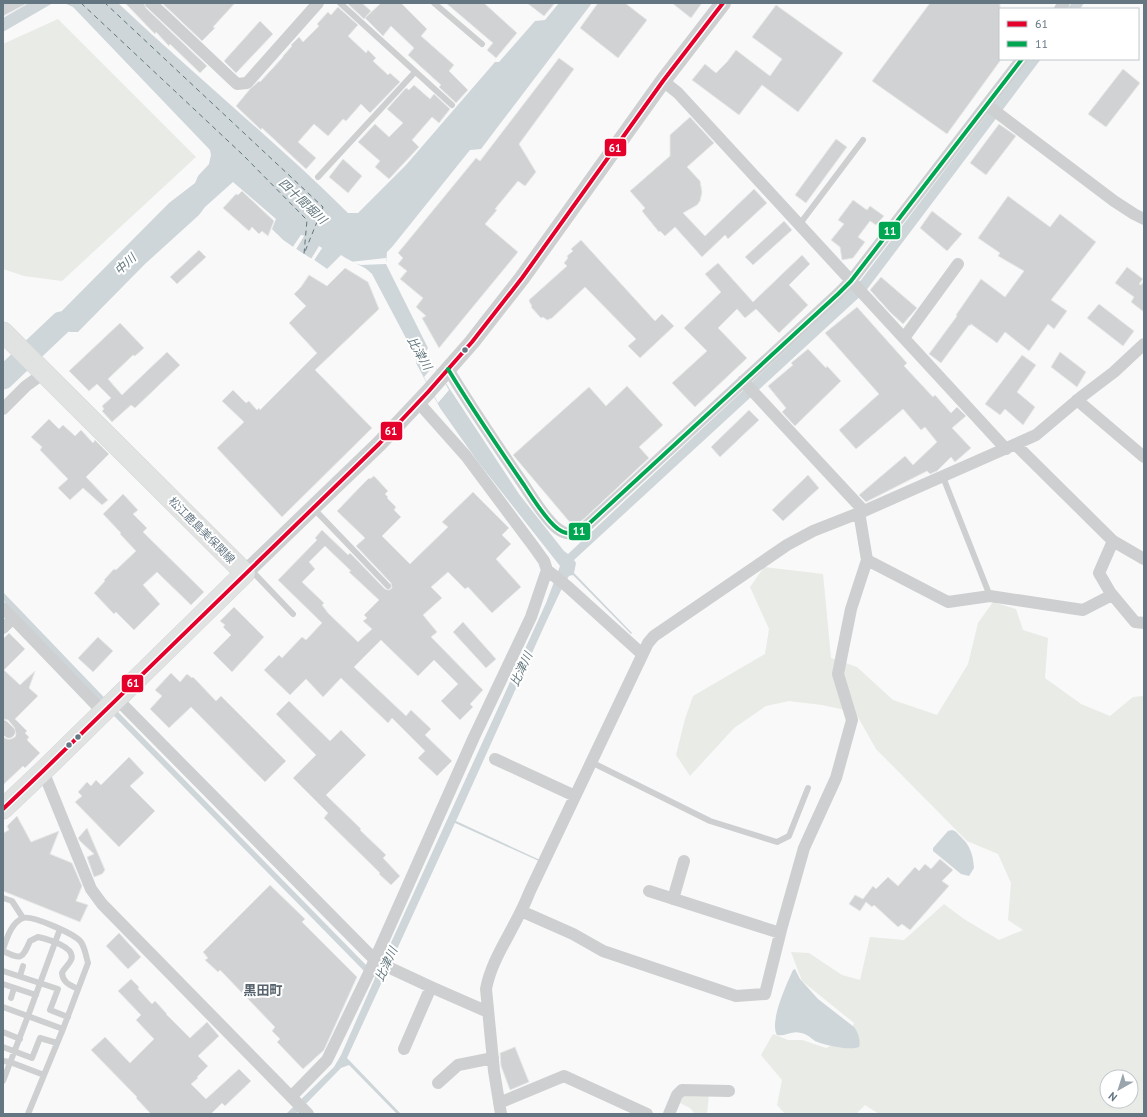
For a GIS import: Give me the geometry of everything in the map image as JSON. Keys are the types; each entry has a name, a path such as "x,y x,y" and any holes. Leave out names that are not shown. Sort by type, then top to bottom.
{"main road":[{"name":"松江鹿島美保関線","path":"7,341 43,371 248,571"},
{"path":"3,809 44,772 248,571"}],"street":[{"path":"151,3 237,84 247,83 318,3"},
{"path":"248,571 379,444 472,342 522,278 663,81 723,3"},
{"path":"445,372 535,502 556,528 563,533 569,534 581,531 744,383 838,294 853,282 988,106 1021,60"},
{"path":"663,81 678,93 904,338 1011,447 1113,541 1144,559"},
{"path":"988,106 1114,201 1144,219"},
{"path":"904,338 958,264"},
{"path":"648,1114 564,1076 500,1109 492,1058 486,989 500,951 521,911 590,762 648,643 654,636 786,545 814,531 943,477 1036,435 1077,400 1114,372 1144,344"},
{"path":"3,409 43,371"},
{"path":"521,911 573,934 603,951 736,996 765,994 780,933 804,848 836,778 852,720 838,674 851,609 867,560 862,512 744,383"},
{"path":"423,397 534,547 550,572 642,654"},
{"path":"1077,400 1144,456"},
{"path":"1113,541 1099,573 1112,595 1135,622 1144,622"},
{"path":"867,560 948,602 990,596 1083,610 1112,595"},
{"path":"292,1098 327,1060 471,744 531,617 550,572"},
{"path":"3,608 111,706 371,966"},
{"path":"3,628 13,618"},
{"path":"495,759 575,796"},
{"path":"44,772 91,889 102,904 306,1112"},
{"path":"673,899 684,861"},
{"path":"649,891 780,933"},
{"path":"388,967 488,1012"},
{"path":"404,1048 431,987"},
{"path":"438,1083 458,1065 492,1058"},
{"path":"669,1114 677,1095 682,1090 729,1091"}],"lane":[{"path":"340,3 452,105"},
{"path":"434,3 482,44"},
{"path":"318,177 415,72"},
{"path":"799,224 863,140"},
{"path":"943,477 990,596"},
{"path":"313,508 388,586"},
{"path":"248,571 293,614"},
{"path":"590,762 710,821 777,842 789,836 808,788"},
{"path":"3,898 12,901 23,918"},
{"path":"28,1114 68,1017 88,963 86,951 81,942 75,936 31,918 23,918 16,923 11,929 3,950 17,956 23,955 26,952 30,941 35,937 64,946 70,951 72,960 63,970 62,976 64,982 78,989"},
{"path":"3,1081 60,929"},
{"path":"20,976 23,966"},
{"path":"3,971 58,989 50,1010 68,1017"},
{"path":"3,984 36,995"},
{"path":"11,998 14,988"},
{"path":"3,1007 63,1029"},
{"path":"3,1032 20,1039"},
{"path":"3,1047 32,1058 40,1038 57,1043"},
{"path":"3,1061 10,1062 44,1076"}],"shaded area":[{"path":"58,19 196,157 62,281 24,276 3,269 3,44"},
{"path":"764,567 823,574 831,658 857,667 893,700 937,715 968,664 978,623 993,602 1016,609 1023,630 1048,638 1045,678 1081,704 1110,716 1133,697 1144,696 1144,1114 879,1114 865,1105 856,1114 785,1114 777,1105 782,1080 761,1055 773,1034 788,1040 802,1040 826,1048 848,1038 854,1023 802,981 791,952 809,953 842,975 860,980 870,937 904,940 944,904 964,919 999,940 1023,930 1008,920 1011,883 998,854 967,841 876,749 855,712 822,705 789,701 766,706 734,728 690,776 676,755 685,719 693,696 765,654 769,629 750,587"},
{"path":"689,1093 709,1094 707,1114 695,1114 690,1108 680,1103 683,1097"}],"water":[{"path":"29,3 53,3 3,32 3,18"},
{"path":"64,3 118,3 291,159 348,213 358,213 406,165 495,62 499,62 535,21 545,20 559,3 592,3 481,149 470,150 387,252 386,264 428,348 426,351 434,365 519,494 564,551 568,554 861,280 1028,60 1040,60 865,292 574,560 576,563 574,573 632,633 631,634 573,575 569,576 546,622 456,821 540,860 539,861 455,823 347,1058 401,1114 397,1114 349,1065 341,1068 296,1114 286,1114 334,1067 341,1055 375,978 374,975 364,971 118,720 3,600 3,592 122,716 366,965 376,970 379,969 546,603 560,566 478,462 440,408 416,363 417,359 372,274 365,268 341,255 327,269 314,260 322,248 319,247 312,259 296,249 304,236 301,235 293,247 283,240 272,229 276,219 233,182 145,264 78,332 64,331 43,351 33,340 169,203 195,183 198,176 209,164 211,155 210,150 73,7"},
{"path":"1072,3 1084,3 1081,8 1068,8"},
{"path":"14,358 24,368 3,389 3,370"},
{"path":"948,831 955,831 966,843 973,858 974,868 969,876 961,874 933,851 933,848"},
{"path":"795,969 800,979 818,999 854,1027 859,1037 859,1047 843,1048 830,1046 815,1041 807,1035 798,1032 777,1035 775,1021 777,1012 787,984 793,970"}],"pier":[{"path":"277,234 293,247 301,235 304,236 296,249 311,259 319,246 322,248 314,260 327,269 325,271 282,242 275,235"},
{"path":"386,258 386,264 361,265 350,262"},
{"path":"434,365 449,390 438,403 424,377"}],"building":[{"path":"3,3 28,3 3,16"},
{"path":"125,3 144,3 146,8 207,66 200,73 170,44 169,46 156,32 155,34"},
{"path":"162,3 235,3 213,27 215,28 202,41"},
{"path":"347,3 362,3 371,11 364,19"},
{"path":"381,3 401,3 427,29 421,36 454,65 449,71 468,90 456,103 439,87 441,85 408,55 414,48 391,26 383,36 365,18"},
{"path":"446,3 484,3 517,33 496,58 487,50 493,43"},
{"path":"527,3 555,3 544,16"},
{"path":"598,3 625,3 647,20 618,58 580,28"},
{"path":"672,3 702,3 691,18"},
{"path":"930,3 1000,3 1000,61 947,134 872,81"},
{"path":"776,5 843,53 798,112 762,85 739,115 692,80 705,64 716,73 736,50 770,76 782,59 752,37"},
{"path":"338,7 358,25 348,36 366,53 368,50 376,58 373,61 388,75 390,73 400,82 370,113 361,104 346,121 343,119 328,136 314,124 298,142 316,158 306,169 236,106 250,89 259,81 260,82 283,57 292,46 291,45 299,37 303,42 319,26 317,24 328,12 331,15"},
{"path":"260,21 273,34 236,73 224,61"},
{"path":"559,58 574,69 519,144 536,172 525,186 518,181 485,224 518,252 439,348 422,318 426,316 416,307 423,298 400,279 407,271 398,264 403,258 398,253 476,158 480,161"},
{"path":"1123,69 1140,83 1106,127 1088,114"},
{"path":"414,85 430,99 434,94 450,109 439,123 432,117 412,140 419,147 389,179 375,167 380,161 358,142 375,124 389,137 403,123 387,109 406,88 409,90"},
{"path":"690,117 714,143 687,167 700,181 702,192 700,201 697,205 683,213 705,236 754,189 767,203 728,239 725,235 702,257 675,227 665,236 660,231 659,232 642,211 645,208 630,191 670,156 670,135"},
{"path":"999,124 1016,136 986,175 970,163"},
{"path":"836,139 847,147 806,203 795,195"},
{"path":"343,159 362,176 348,193 329,177"},
{"path":"242,191 274,221 268,236 262,231 259,234 252,227 249,231 223,208 236,194 238,195"},
{"path":"1008,196 1050,227 1060,214 1096,242 1051,300 1067,311 1054,329 1048,324 1029,351 1005,332 997,343 971,324 941,363 929,354 957,316 956,315 981,279 1005,297 1024,271 998,256 1000,253 978,238"},
{"path":"853,200 867,210 870,206 884,216 876,225 870,221 858,237 865,242 853,258 842,260 840,247 831,240 844,224 838,220"},
{"path":"932,211 962,234 947,251 920,228"},
{"path":"784,221 792,230 753,265 745,257"},
{"path":"581,240 655,321 662,314 674,326 640,358 628,346 636,339 585,287 552,318 547,320 543,317 541,318 531,307 532,306 529,300 567,266 564,263 568,258 567,256 573,251 571,249"},
{"path":"199,250 206,257 177,284 170,277"},
{"path":"802,255 810,264 789,285 808,305 779,333 756,309 745,318 737,309 718,328 747,358 695,407 672,383 707,351 684,328 721,292 705,274 718,263 753,302"},
{"path":"1127,267 1143,279 1139,284 1141,285 1144,281 1144,312 1131,302 1134,297 1115,283"},
{"path":"345,268 368,282 379,309 315,370 372,428 282,517 217,448 244,422 222,401 233,390 246,403 249,401 257,410 259,408 260,410 317,353 289,323 306,306 294,294 309,275 327,286"},
{"path":"881,277 917,308 903,324 870,290"},
{"path":"1099,304 1134,331 1123,346 1087,318"},
{"path":"857,307 907,363 904,366 933,397 935,395 951,413 957,407 966,416 952,428 971,448 955,462 951,457 937,471 930,474 927,471 866,502 859,495 905,456 913,465 937,442 925,427 921,430 903,409 856,449 839,430 879,394 825,333"},
{"path":"120,323 144,348 135,356 133,355 108,379 122,395 167,352 180,365 135,408 131,405 112,422 102,411 104,409 102,406 111,398 97,384 89,391 69,371"},
{"path":"808,349 841,381 795,426 782,412 786,408 768,386 793,365 791,363"},
{"path":"1060,352 1086,372 1077,387 1051,367"},
{"path":"1022,355 1036,365 1017,392 1035,407 1023,425 1005,409 1000,415 985,404"},
{"path":"627,386 663,425 639,447 649,458 585,518 573,526 513,455 589,387 606,406"},
{"path":"749,410 759,420 720,457 711,447"},
{"path":"49,419 59,429 63,425 75,436 81,430 93,443 95,440 109,454 86,477 108,500 102,505 83,488 70,500 58,488 68,479 40,450 42,447 31,437"},
{"path":"808,475 819,488 783,521 772,510"},
{"path":"374,476 388,491 385,494 388,497 387,498 396,507 394,510 401,517 382,536 410,564 448,527 442,522 473,492 509,528 502,535 511,544 496,559 521,587 492,613 468,587 465,589 448,572 431,587 442,598 423,615 437,632 431,637 483,690 470,704 473,707 460,720 441,701 458,684 434,660 418,676 381,640 354,667 406,716 411,710 431,729 425,735 452,761 437,776 418,758 425,751 392,718 388,723 341,678 323,697 306,679 290,695 264,670 279,655 282,658 302,637 306,640 322,623 278,580 317,540 315,538 322,530 348,555 350,553 385,589 389,590 392,588 391,583 356,546 365,538 337,511 369,478 370,479","holes":["325,546 351,571 349,572 379,600 364,615 367,618 363,621 372,629 358,642 328,613 322,605 324,603 302,582 315,569 309,562"]},
{"path":"123,494 138,510 133,514 147,528 143,532 204,592 191,605 157,572 143,585 160,604 134,630 116,612 114,614 94,593 114,569 116,570 136,551 103,514"},
{"path":"234,607 264,637 232,672 213,653 231,635 223,627 225,625 220,621"},
{"path":"463,622 496,659 486,668 453,632"},
{"path":"9,633 25,649 4,670 20,685 35,671 29,688 38,696 15,719 27,731 25,733 29,737 27,740 40,753 25,768 23,766 3,785 3,737 11,739 15,737 16,734 14,727 8,720 3,719 3,639"},
{"path":"98,637 113,651 93,672 78,658"},
{"path":"171,673 180,682 187,674 192,678 193,677 216,701 221,696 286,761 265,782 191,707 169,728 150,709 162,696 155,690"},
{"path":"289,701 330,741 341,730 366,755 326,795 386,855 383,858 400,876 391,885 324,818 328,813 293,778 316,755 276,714"},
{"path":"129,757 144,773 130,786 155,811 119,847 75,802 82,796 78,792 87,782 91,786 96,780 101,785"},
{"path":"17,816 31,842 59,831 50,854 72,863 82,886 76,901 88,905 80,922 3,891 3,833 9,830 7,826"},
{"path":"87,828 105,870 102,874 94,877 87,857 94,854 78,838"},
{"path":"940,859 953,870 942,881 949,886 910,930 902,924 898,927 874,905 872,907 866,902 860,911 849,904 855,895 863,899 873,886 876,889 888,877 898,886 915,867 919,871 925,864 931,869"},
{"path":"270,885 305,919 302,922 357,977 324,1050 303,1069 277,1042 280,1039 272,1031 275,1027 220,970 218,972 205,960 208,958 203,952"},
{"path":"119,933 141,957 128,969 106,946"},
{"path":"131,979 152,1004 155,1001 190,1038 207,1022 219,1036 198,1056 208,1066 191,1084 206,1099 239,1069 251,1081 225,1106 222,1103 211,1114 151,1114 136,1098 137,1097 91,1050 105,1037 130,1063 154,1039 136,1020 141,1015 118,991"},
{"path":"515,1047 529,1082 510,1090 501,1066 500,1053"}],"waterway":[{"name":"中川","path":"3,378 61,323"}],"ferry route":[{"path":"81,3 243,155 307,220 304,254 323,207 105,3"}],"transit line":[{"name":"61","path":"3,809 379,444 428,392 472,342 522,278 663,81 723,3"},
{"name":"11","path":"448,369 466,399 549,521 558,529 566,533 581,531 851,281 1021,60"}],"district":[{"name":"黒田町","path":"263,990"}],"water label":[{"name":"四十間堀川","path":"303,201"},
{"name":"比津川","path":"420,353"},
{"name":"比津川","path":"521,669"},
{"name":"比津川","path":"386,964"}]}
